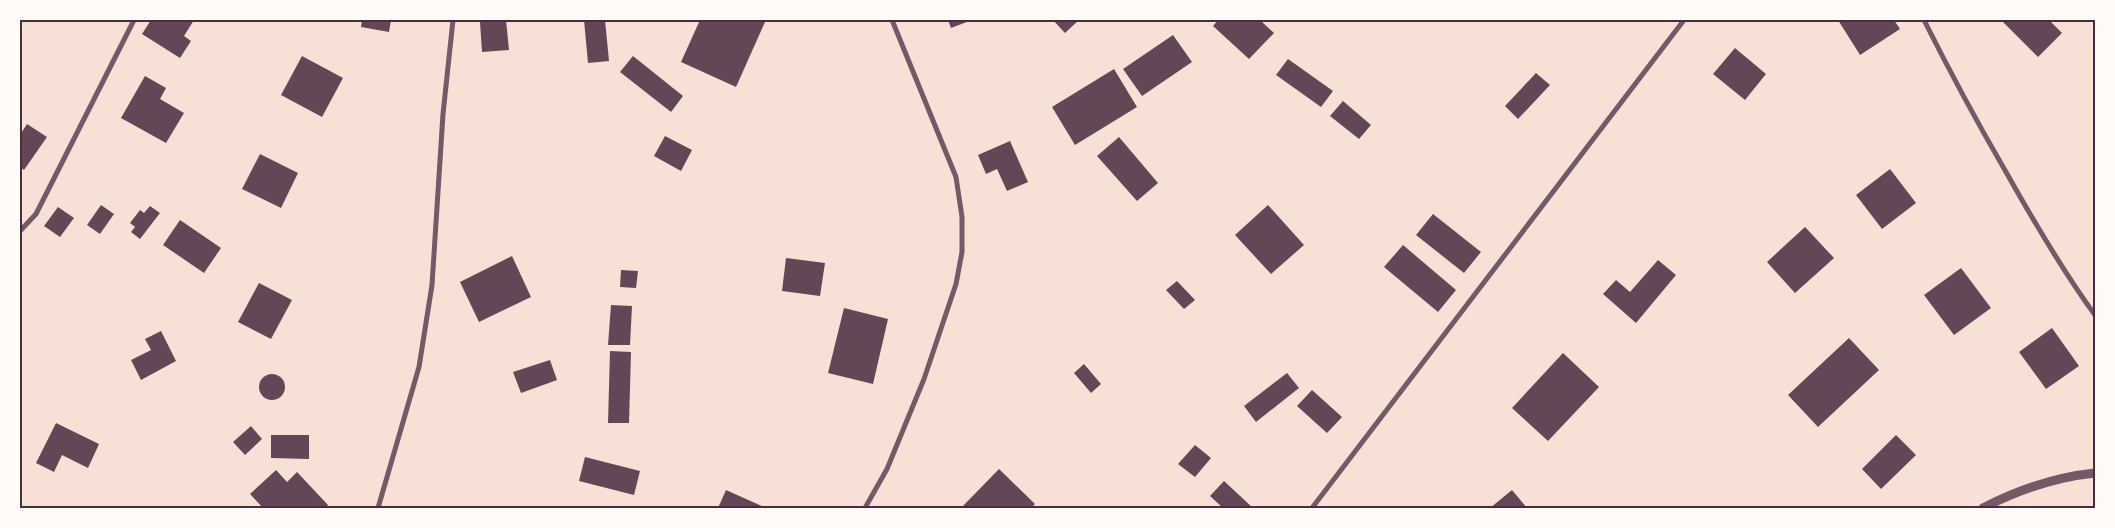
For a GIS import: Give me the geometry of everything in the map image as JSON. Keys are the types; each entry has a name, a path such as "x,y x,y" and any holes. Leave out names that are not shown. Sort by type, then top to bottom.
{"street":[{"path":"20,231 36,214 134,20"},
{"path":"378,508 418,367 432,284 443,114 453,20"},
{"path":"865,508 887,469 924,379 956,284 962,252 962,217 956,177 892,20"},
{"path":"1312,508 1684,20"},
{"path":"1924,20 1953,79 2022,200 2075,288 2095,315"},
{"path":"1983,508 2032,487 2068,476 2095,473"}],"building":[{"path":"151,20 194,20 184,36 191,41 180,58 142,34"},
{"path":"362,20 391,20 389,32 361,27"},
{"path":"506,20 509,50 482,52 480,22"},
{"path":"584,20 605,20 609,61 588,63"},
{"path":"700,20 760,20 765,22 736,87 681,62"},
{"path":"948,20 972,20 951,28"},
{"path":"1053,20 1079,20 1065,33"},
{"path":"1218,20 1260,20 1274,33 1249,59 1213,26"},
{"path":"1838,20 1894,20 1900,29 1860,55"},
{"path":"2001,20 2049,20 2062,33 2038,57"},
{"path":"1173,35 1192,62 1142,96 1123,69"},
{"path":"1735,48 1766,74 1745,100 1713,74"},
{"path":"302,56 343,78 322,117 281,95"},
{"path":"633,56 683,96 671,112 620,72"},
{"path":"1288,59 1333,91 1321,107 1276,75"},
{"path":"1114,69 1137,107 1075,145 1052,107"},
{"path":"1536,73 1550,85 1518,119 1505,106"},
{"path":"145,76 166,88 160,99 184,113 166,143 121,118"},
{"path":"1343,101 1371,125 1359,139 1330,116"},
{"path":"27,124 47,137 24,170 20,167 20,135"},
{"path":"665,136 692,150 681,171 654,156"},
{"path":"1119,137 1158,183 1137,201 1097,156"},
{"path":"1010,141 1028,182 1007,191 997,169 986,174 978,155"},
{"path":"260,154 298,173 281,208 242,189"},
{"path":"1890,169 1916,203 1882,229 1856,195"},
{"path":"101,205 114,214 100,234 87,225"},
{"path":"1268,205 1304,245 1271,274 1235,235"},
{"path":"150,206 160,213 140,239 131,232 135,227 130,223 140,210 144,213"},
{"path":"58,207 74,218 60,237 44,226"},
{"path":"1433,214 1481,252 1464,273 1416,235"},
{"path":"180,220 221,248 204,273 163,245"},
{"path":"1805,227 1834,258 1795,293 1767,262"},
{"path":"1403,245 1456,290 1438,312 1384,267"},
{"path":"512,256 531,297 479,322 460,282"},
{"path":"786,258 825,263 820,296 782,291"},
{"path":"1658,260 1676,275 1636,323 1603,294 1616,280 1630,292"},
{"path":"1961,268 1991,308 1954,335 1924,295"},
{"path":"621,270 638,271 636,288 620,287"},
{"path":"1177,281 1195,300 1184,309 1166,290"},
{"path":"259,283 292,300 271,339 238,322"},
{"path":"611,305 632,306 630,345 608,345"},
{"path":"844,308 888,319 873,384 828,373"},
{"path":"2052,328 2079,366 2046,389 2019,352"},
{"path":"161,331 176,361 141,380 131,360 151,350 145,339"},
{"path":"1849,338 1879,370 1818,427 1788,395"},
{"path":"610,351 631,352 629,423 608,423"},
{"path":"1563,353 1599,387 1548,441 1512,408"},
{"path":"550,360 557,380 521,393 513,372"},
{"path":"1084,364 1101,384 1091,393 1074,373"},
{"path":"1287,373 1299,388 1256,422 1244,406"},
{"path":"272,374 282,377 285,387 282,397 272,400 262,397 259,387 262,377"},
{"path":"1312,390 1342,417 1327,433 1297,406"},
{"path":"56,423 99,444 88,468 62,455 54,472 36,463"},
{"path":"251,426 262,439 245,455 233,442"},
{"path":"271,435 309,435 309,459 271,458"},
{"path":"1896,435 1916,455 1881,489 1862,469"},
{"path":"1195,445 1211,458 1195,477 1178,464"},
{"path":"585,457 640,471 634,495 579,481"},
{"path":"999,469 1035,504 1031,508 961,508"},
{"path":"276,470 287,482 297,472 328,505 325,508 263,508 250,494"},
{"path":"1224,481 1253,508 1223,508 1210,496"},
{"path":"726,490 766,508 718,508"},
{"path":"1512,490 1527,508 1490,508"}]}
